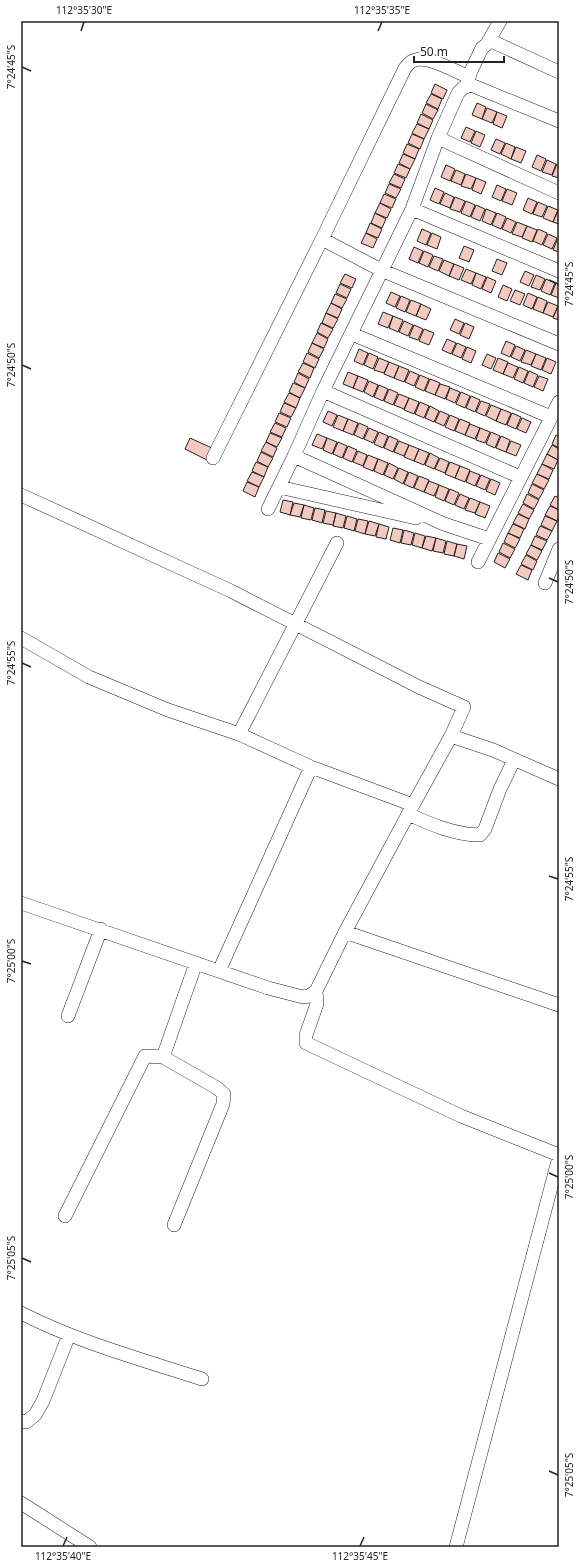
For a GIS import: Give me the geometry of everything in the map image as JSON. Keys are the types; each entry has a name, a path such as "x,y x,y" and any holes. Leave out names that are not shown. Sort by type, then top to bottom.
{"street":[{"path":"490,21 480,41 484,46 559,72"},
{"path":"268,509 280,487 323,391 352,334 381,270 412,209 438,138 458,93 469,78 484,46 500,21"},
{"path":"213,458 405,68 411,62 421,60 431,61 469,78 475,87 559,122"},
{"path":"438,138 559,193"},
{"path":"412,209 559,271"},
{"path":"322,239 381,270 559,344"},
{"path":"352,334 551,418"},
{"path":"323,391 520,477"},
{"path":"478,562 559,402"},
{"path":"294,456 444,524"},
{"path":"280,487 444,524 489,539"},
{"path":"21,495 224,588 419,687 464,707 451,736 410,809 345,932 316,991 309,996 303,997 268,988 101,929 21,903"},
{"path":"239,734 338,543"},
{"path":"545,583 557,556"},
{"path":"21,638 89,678 168,710 239,734 311,767 410,809 434,826 472,835 480,835 485,829 500,789 514,760"},
{"path":"451,736 493,750 559,779"},
{"path":"219,971 311,767"},
{"path":"68,1016 101,929"},
{"path":"345,932 559,1005"},
{"path":"163,1058 196,963"},
{"path":"316,991 317,1004 306,1035 306,1043 461,1116 559,1156 456,1547"},
{"path":"65,1216 145,1056 163,1058 217,1088 224,1094 223,1104 174,1225"},
{"path":"21,1313 45,1325 88,1342 202,1379"},
{"path":"21,1421 26,1422 35,1415 43,1401 69,1335"},
{"path":"21,1503 90,1547"}],"building":[{"path":"435,84 447,90 443,99 431,93"},
{"path":"431,94 442,99 438,109 426,103"},
{"path":"477,103 486,107 482,119 472,115"},
{"path":"426,104 438,110 433,119 422,113"},
{"path":"487,108 497,112 492,123 482,119"},
{"path":"497,112 507,116 502,128 493,124"},
{"path":"421,114 433,120 429,129 417,123"},
{"path":"417,124 429,129 424,139 412,133"},
{"path":"466,127 475,131 470,142 461,138"},
{"path":"476,131 485,135 480,147 471,143"},
{"path":"412,134 424,139 420,149 408,143"},
{"path":"496,139 505,143 500,154 491,150"},
{"path":"506,143 515,147 511,159 501,154"},
{"path":"407,144 419,149 415,159 403,153"},
{"path":"516,147 526,151 521,163 511,159"},
{"path":"403,154 415,159 410,169 399,163"},
{"path":"537,155 546,159 541,171 532,167"},
{"path":"547,160 556,164 552,175 542,172"},
{"path":"398,164 410,169 406,178 394,173"},
{"path":"557,164 559,165 559,178 552,176"},
{"path":"446,165 455,169 450,181 441,177"},
{"path":"456,170 465,174 461,185 451,181"},
{"path":"394,174 405,179 401,188 389,183"},
{"path":"466,174 476,178 471,189 461,186"},
{"path":"476,178 486,182 481,194 472,190"},
{"path":"389,184 401,189 396,198 385,193"},
{"path":"497,185 506,189 501,201 492,197"},
{"path":"435,188 444,192 439,204 430,200"},
{"path":"507,189 517,193 512,205 502,201"},
{"path":"445,193 454,197 450,208 440,204"},
{"path":"384,194 396,199 392,208 380,203"},
{"path":"455,197 465,201 460,212 450,209"},
{"path":"528,198 537,202 532,214 523,210"},
{"path":"466,201 475,205 470,217 461,213"},
{"path":"538,202 547,206 542,217 533,214"},
{"path":"380,203 391,209 387,218 375,213"},
{"path":"476,205 485,209 480,221 471,217"},
{"path":"548,206 558,210 553,222 543,218"},
{"path":"486,209 496,213 491,225 482,221"},
{"path":"558,210 559,211 559,224 553,222"},
{"path":"375,213 386,219 382,228 371,223"},
{"path":"497,213 506,217 501,229 492,225"},
{"path":"507,218 516,222 511,233 502,229"},
{"path":"517,222 527,226 522,237 512,234"},
{"path":"370,223 382,229 378,238 366,233"},
{"path":"527,226 537,230 532,242 522,238"},
{"path":"422,229 431,233 426,245 417,241"},
{"path":"538,229 547,233 542,245 533,241"},
{"path":"366,233 377,239 373,248 361,243"},
{"path":"432,233 441,237 437,249 427,245"},
{"path":"548,234 557,238 552,249 543,245"},
{"path":"559,238 559,252 553,250"},
{"path":"464,246 474,250 469,262 459,258"},
{"path":"414,247 423,251 418,263 409,259"},
{"path":"424,251 433,255 428,267 419,263"},
{"path":"434,256 443,259 438,271 429,267"},
{"path":"497,259 507,263 502,275 492,271"},
{"path":"444,260 454,264 449,276 439,271"},
{"path":"454,264 464,268 459,280 449,276"},
{"path":"466,269 476,273 471,284 461,280"},
{"path":"525,271 534,275 529,286 520,282"},
{"path":"476,273 486,277 481,289 472,285"},
{"path":"345,274 356,279 352,288 340,283"},
{"path":"536,275 545,279 540,290 531,287"},
{"path":"487,277 496,281 491,293 482,289"},
{"path":"546,279 555,283 550,295 541,291"},
{"path":"556,283 559,285 559,298 551,295"},
{"path":"340,284 351,289 347,298 336,293"},
{"path":"503,285 512,289 507,301 498,297"},
{"path":"515,290 525,294 520,305 510,301"},
{"path":"391,292 400,296 395,307 386,303"},
{"path":"528,293 537,297 532,309 523,305"},
{"path":"335,294 347,299 342,308 331,303"},
{"path":"401,296 410,300 405,312 396,308"},
{"path":"538,297 547,301 543,313 533,309"},
{"path":"411,300 421,304 416,316 406,312"},
{"path":"548,302 558,306 553,317 543,313"},
{"path":"331,303 342,309 338,318 326,313"},
{"path":"421,304 431,309 426,320 416,316"},
{"path":"559,306 559,320 553,318"},
{"path":"383,312 393,316 388,328 378,324"},
{"path":"326,313 338,319 333,328 322,323"},
{"path":"393,316 403,320 398,332 389,328"},
{"path":"455,319 464,323 459,334 450,330"},
{"path":"404,321 413,325 408,336 399,332"},
{"path":"321,323 333,329 328,338 317,332"},
{"path":"465,323 474,327 469,339 460,335"},
{"path":"414,325 423,329 418,340 409,337"},
{"path":"424,329 434,333 429,345 419,341"},
{"path":"317,333 328,339 324,348 312,343"},
{"path":"447,339 456,343 451,354 442,350"},
{"path":"506,341 515,345 510,357 501,353"},
{"path":"312,343 324,349 319,358 308,352"},
{"path":"457,343 466,347 461,358 452,354"},
{"path":"516,346 525,350 520,361 511,357"},
{"path":"467,347 476,351 471,363 462,359"},
{"path":"359,349 368,353 363,365 354,361"},
{"path":"526,350 536,354 531,365 521,362"},
{"path":"307,353 319,359 315,368 303,362"},
{"path":"369,353 378,357 373,369 364,365"},
{"path":"487,354 496,358 491,369 482,365"},
{"path":"536,354 546,358 541,370 531,366"},
{"path":"379,358 389,362 384,373 374,370"},
{"path":"498,358 508,362 503,374 493,370"},
{"path":"547,358 556,362 551,374 542,370"},
{"path":"389,362 399,366 394,378 384,374"},
{"path":"303,363 314,368 310,378 298,372"},
{"path":"508,363 518,367 513,378 503,374"},
{"path":"399,366 409,370 404,382 394,378"},
{"path":"519,367 528,371 523,383 514,379"},
{"path":"410,371 419,375 414,386 405,382"},
{"path":"529,371 538,375 533,387 524,383"},
{"path":"348,372 358,376 353,388 343,384"},
{"path":"298,373 309,379 305,388 294,382"},
{"path":"420,375 429,379 424,391 415,387"},
{"path":"358,376 368,380 363,392 353,388"},
{"path":"539,376 548,379 543,391 534,387"},
{"path":"430,379 440,383 435,395 425,391"},
{"path":"369,381 378,385 373,397 364,392"},
{"path":"293,383 305,388 300,398 289,392"},
{"path":"440,384 450,387 445,399 435,395"},
{"path":"379,385 388,389 383,401 374,397"},
{"path":"450,388 460,392 455,403 446,399"},
{"path":"389,389 398,393 393,405 384,401"},
{"path":"461,392 470,396 465,408 456,404"},
{"path":"289,393 300,398 296,408 284,402"},
{"path":"399,394 409,398 404,409 394,405"},
{"path":"471,396 480,400 475,412 466,408"},
{"path":"409,398 419,402 414,414 404,410"},
{"path":"481,401 490,404 485,416 476,412"},
{"path":"420,402 429,406 424,418 415,414"},
{"path":"284,403 296,408 291,417 280,412"},
{"path":"491,405 501,409 496,421 486,416"},
{"path":"430,406 439,411 434,422 425,418"},
{"path":"501,409 511,413 506,425 496,421"},
{"path":"328,411 337,415 332,426 323,422"},
{"path":"440,411 449,415 444,426 435,422"},
{"path":"279,413 291,418 287,427 275,422"},
{"path":"512,413 521,417 516,429 507,425"},
{"path":"338,415 348,419 343,431 333,427"},
{"path":"450,415 459,419 454,431 445,427"},
{"path":"522,418 531,422 526,433 517,429"},
{"path":"348,419 358,423 353,435 343,431"},
{"path":"460,419 470,423 465,435 455,431"},
{"path":"275,423 286,428 282,437 270,432"},
{"path":"359,423 368,427 363,439 354,435"},
{"path":"470,424 480,428 475,439 465,435"},
{"path":"369,428 378,432 373,443 364,439"},
{"path":"480,428 490,432 485,443 476,440"},
{"path":"379,432 388,436 383,448 374,444"},
{"path":"491,432 500,436 495,448 486,444"},
{"path":"270,433 282,438 277,447 266,442"},
{"path":"317,434 327,438 322,449 312,445"},
{"path":"556,435 559,436 559,448 552,444"},
{"path":"389,436 398,440 393,452 384,448"},
{"path":"501,436 510,440 506,452 496,448"},
{"path":"190,438 212,448 207,460 185,449"},
{"path":"327,438 337,442 332,454 323,450"},
{"path":"399,441 409,445 404,456 394,452"},
{"path":"511,441 521,445 516,456 506,452"},
{"path":"266,442 277,448 273,457 261,451"},
{"path":"338,442 347,446 342,458 333,454"},
{"path":"409,445 419,449 414,461 404,457"},
{"path":"552,445 559,449 558,460 547,454"},
{"path":"348,446 357,450 352,462 343,458"},
{"path":"419,449 429,453 424,465 414,461"},
{"path":"358,451 367,455 363,466 353,462"},
{"path":"261,452 273,458 268,467 257,461"},
{"path":"430,453 439,458 434,469 425,465"},
{"path":"547,454 558,460 554,469 542,464"},
{"path":"368,455 378,459 373,471 363,467"},
{"path":"440,458 449,462 445,473 435,469"},
{"path":"378,459 388,463 383,475 374,471"},
{"path":"256,462 268,467 264,477 252,471"},
{"path":"450,462 460,466 455,478 445,474"},
{"path":"389,463 398,468 393,479 384,475"},
{"path":"542,464 553,470 549,479 537,474"},
{"path":"460,466 470,470 465,482 455,478"},
{"path":"399,468 408,472 403,484 394,479"},
{"path":"470,471 480,475 475,486 466,482"},
{"path":"252,472 264,477 259,487 247,481"},
{"path":"409,472 418,476 413,488 404,484"},
{"path":"537,474 549,480 544,489 532,483"},
{"path":"481,475 490,479 485,490 476,486"},
{"path":"419,476 429,480 424,492 414,488"},
{"path":"491,479 500,483 495,495 486,491"},
{"path":"429,481 439,485 434,496 424,492"},
{"path":"247,482 259,487 255,497 243,491"},
{"path":"532,484 544,490 539,499 528,493"},
{"path":"439,485 449,489 444,501 435,497"},
{"path":"450,489 459,493 454,505 445,501"},
{"path":"460,494 469,498 464,509 455,505"},
{"path":"527,494 539,500 534,509 523,503"},
{"path":"555,496 559,498 559,510 550,505"},
{"path":"470,498 480,502 475,513 465,510"},
{"path":"283,500 293,502 290,515 280,512"},
{"path":"480,502 490,506 485,518 475,514"},
{"path":"294,503 304,505 300,517 290,515"},
{"path":"523,504 534,510 529,519 518,513"},
{"path":"304,505 314,508 311,520 301,518"},
{"path":"550,506 559,510 557,521 545,515"},
{"path":"315,508 325,510 322,523 312,520"},
{"path":"326,511 336,513 333,525 323,523"},
{"path":"336,513 346,516 343,528 333,526"},
{"path":"518,514 529,519 525,529 513,523"},
{"path":"347,516 357,519 354,531 344,528"},
{"path":"545,516 557,521 552,531 541,525"},
{"path":"358,519 368,521 365,534 355,531"},
{"path":"369,521 379,524 375,536 365,534"},
{"path":"379,524 389,527 386,539 376,537"},
{"path":"513,524 524,529 520,538 508,533"},
{"path":"540,526 552,531 547,540 536,535"},
{"path":"393,528 403,530 400,543 390,540"},
{"path":"404,530 414,533 411,545 401,543"},
{"path":"415,533 425,536 422,548 412,545"},
{"path":"508,533 520,539 515,548 504,542"},
{"path":"426,536 436,538 432,551 422,548"},
{"path":"535,536 547,541 542,550 531,545"},
{"path":"436,538 446,541 443,553 433,551"},
{"path":"447,541 457,544 454,556 444,554"},
{"path":"503,543 515,549 510,558 499,552"},
{"path":"457,544 467,546 464,559 454,556"},
{"path":"531,545 542,551 537,560 526,554"},
{"path":"498,553 510,559 505,568 494,562"},
{"path":"526,555 537,561 533,570 521,564"},
{"path":"521,565 532,570 528,580 516,574"}]}
